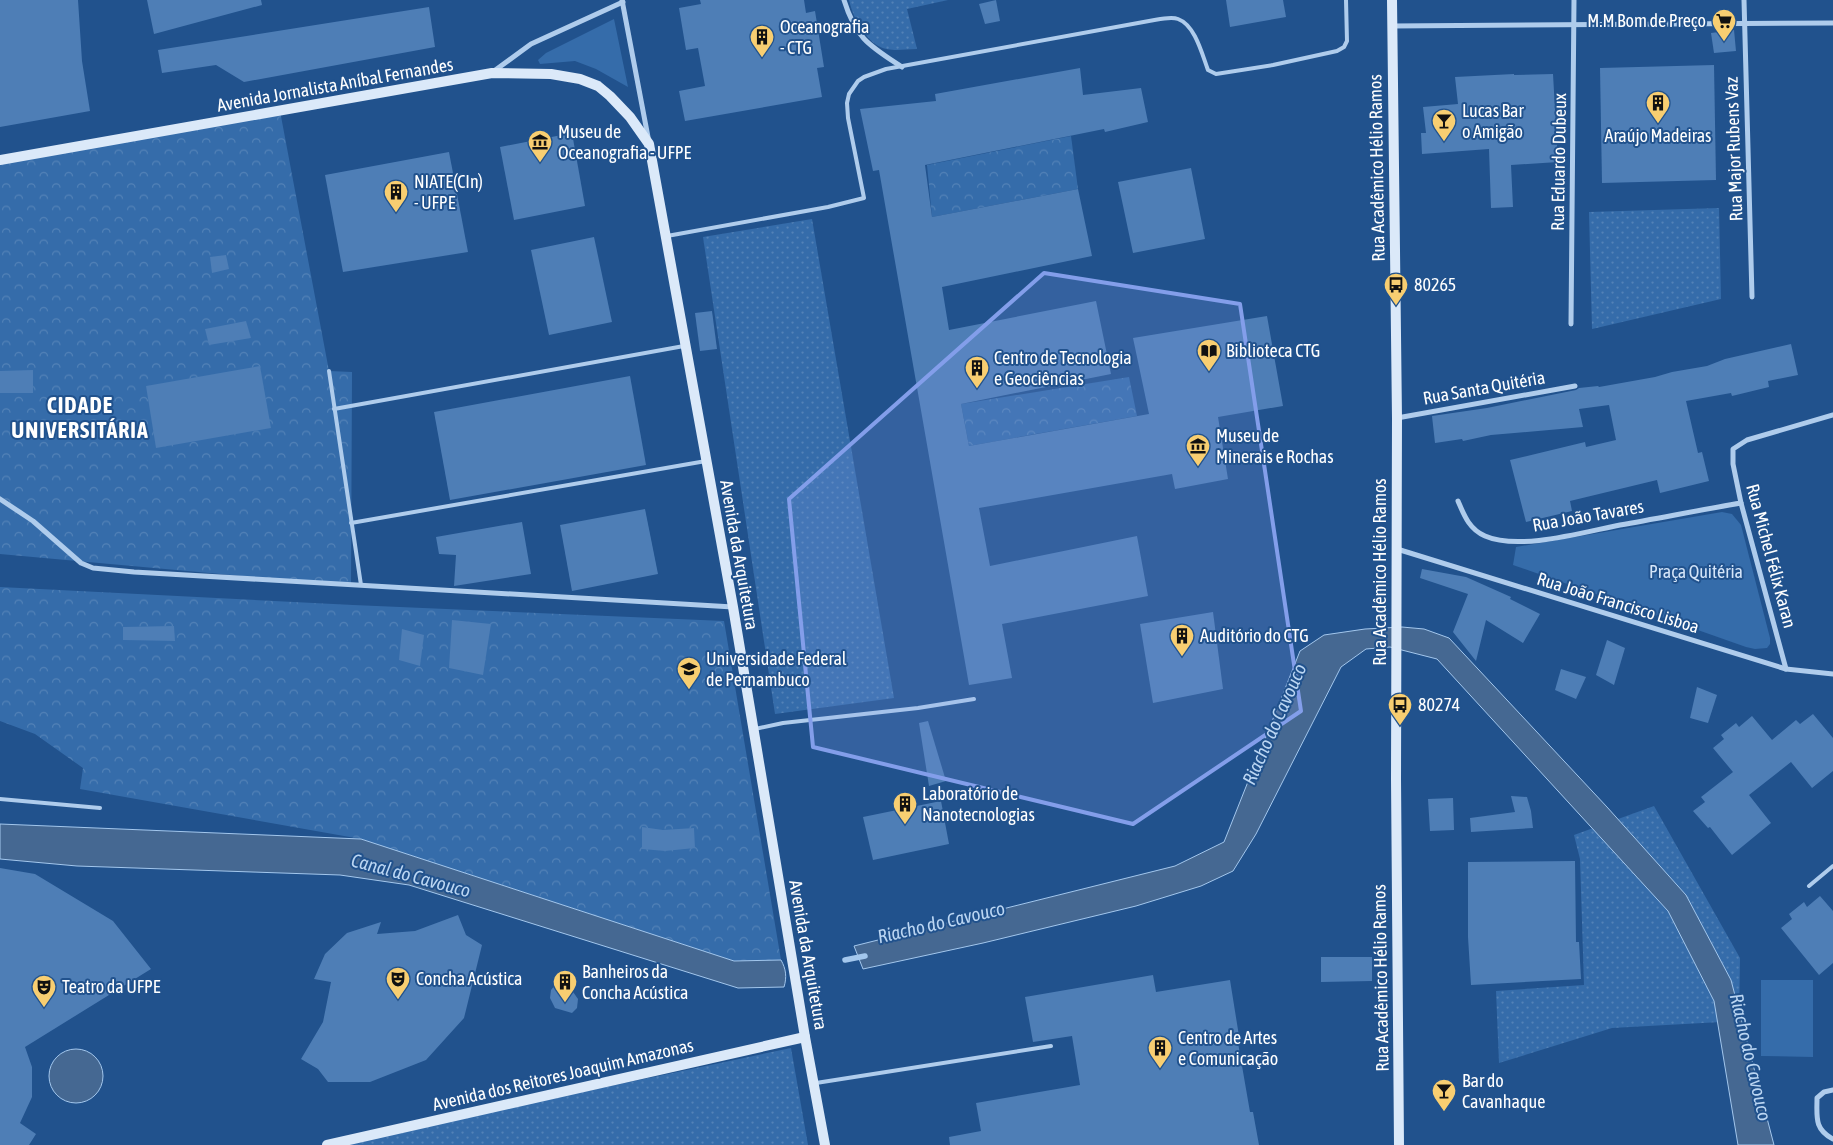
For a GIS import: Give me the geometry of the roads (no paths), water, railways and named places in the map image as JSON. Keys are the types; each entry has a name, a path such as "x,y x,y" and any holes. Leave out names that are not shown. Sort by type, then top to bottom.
{"street":[{"path":"844,0 854,28 863,39 902,67"},
{"name":"Rua Acadêmico Hélio Ramos","path":"1392,0 1397,418 1396,669 1399,1145"},
{"name":"Rua Eduardo Dubeux","path":"1571,324 1574,0"},
{"name":"Rua Major Rubens Vaz","path":"1744,0 1752,297"},
{"name":"Avenida da Arquitetura","path":"492,73 531,44 623,1 733,607 825,1145"},
{"path":"1392,26 1833,23"},
{"name":"Avenida Jornalista Aníbal Fernandes","path":"0,160 492,73 551,74 580,78 598,86 630,118 649,144"},
{"name":"Rua Santa Quitéria","path":"1397,418 1575,386"},
{"name":"Rua Michel Félix Karan","path":"1786,669 1740,503 1733,464 1733,449 1747,440 1833,415"},
{"path":"0,499 33,521 74,558 93,568 733,607"},
{"name":"Rua João Tavares","path":"1458,501 1467,521 1474,530 1483,536 1508,542 1548,539 1740,503"},
{"name":"Rua João Francisco Lisboa","path":"1397,548 1786,669 1833,674"},
{"name":"Avenida dos Reitores Joaquim Amazonas","path":"327,1145 805,1036"},
{"path":"1833,1090 1824,1092 1817,1098 1817,1124 1823,1134 1833,1139"}],"lane":[{"path":"667,236 828,207 864,198 848,118 849,94 858,81 886,69 1150,20 1176,18 1187,24 1194,35 1208,70 1216,74 1273,65 1337,51 1344,47 1347,41 1346,0"},
{"path":"334,409 686,346"},
{"path":"329,371 361,585"},
{"path":"351,523 706,461"},
{"path":"753,730 783,723 918,708 974,699"},
{"path":"0,799 100,808"},
{"path":"1809,886 1833,866"},
{"path":"814,1084 1052,1046"}],"water":[{"path":"1402,627 1424,629 1449,638 1607,807 1686,895 1731,980 1774,1145 1738,1145 1714,1001 1668,911 1437,659 1390,647 1366,649 1341,667 1256,834 1233,871 1201,886 1136,906 983,943 863,969 854,946 1175,866 1224,842 1300,651 1324,635 1365,629"},
{"name":"Canal do Cavouco","path":"0,824 361,839 734,961 781,960 786,973 785,983 784,987 738,988 409,885 340,875 77,866 0,859"},
{"path":"76,1049 86,1051 95,1057 101,1066 103,1076 101,1086 95,1095 86,1101 76,1103 66,1101 57,1095 51,1086 49,1076 51,1066 57,1057 66,1051"}],"waterway":[{"name":"Riacho do Cavouco","path":"845,960 865,956"}],"place":[{"name":"M.M Bom de Preço","path":"1724,42"},
{"name":"Oceanografia - CTG","path":"762,58"},
{"name":"Araújo Madeiras","path":"1658,124"},
{"name":"Lucas Bar o Amigão","path":"1444,142"},
{"name":"Museu de Oceanografia - UFPE","path":"540,163"},
{"name":"NIATE(CIn) - UFPE","path":"396,213"},
{"name":"80265","path":"1396,306"},
{"name":"Biblioteca CTG","path":"1209,372"},
{"name":"Centro de Tecnologia e Geociências","path":"977,389"},
{"name":"Museu de Minerais e Rochas","path":"1198,467"},
{"name":"Auditório do CTG","path":"1182,657"},
{"name":"Universidade Federal de Pernambuco","path":"689,690"},
{"name":"80274","path":"1400,726"},
{"name":"Laboratório de Nanotecnologias","path":"905,825"},
{"name":"Concha Acústica","path":"398,1000"},
{"name":"Banheiros da Concha Acústica","path":"565,1003"},
{"name":"Teatro da UFPE","path":"44,1008"},
{"name":"Centro de Artes e Comunicação","path":"1160,1069"},
{"name":"Bar do Cavanhaque","path":"1444,1112"}],"district":[{"name":"CIDADE UNIVERSITÁRIA","path":"80,418"}],"park label":[{"name":"Praça Quitéria","path":"1696,572"}]}
